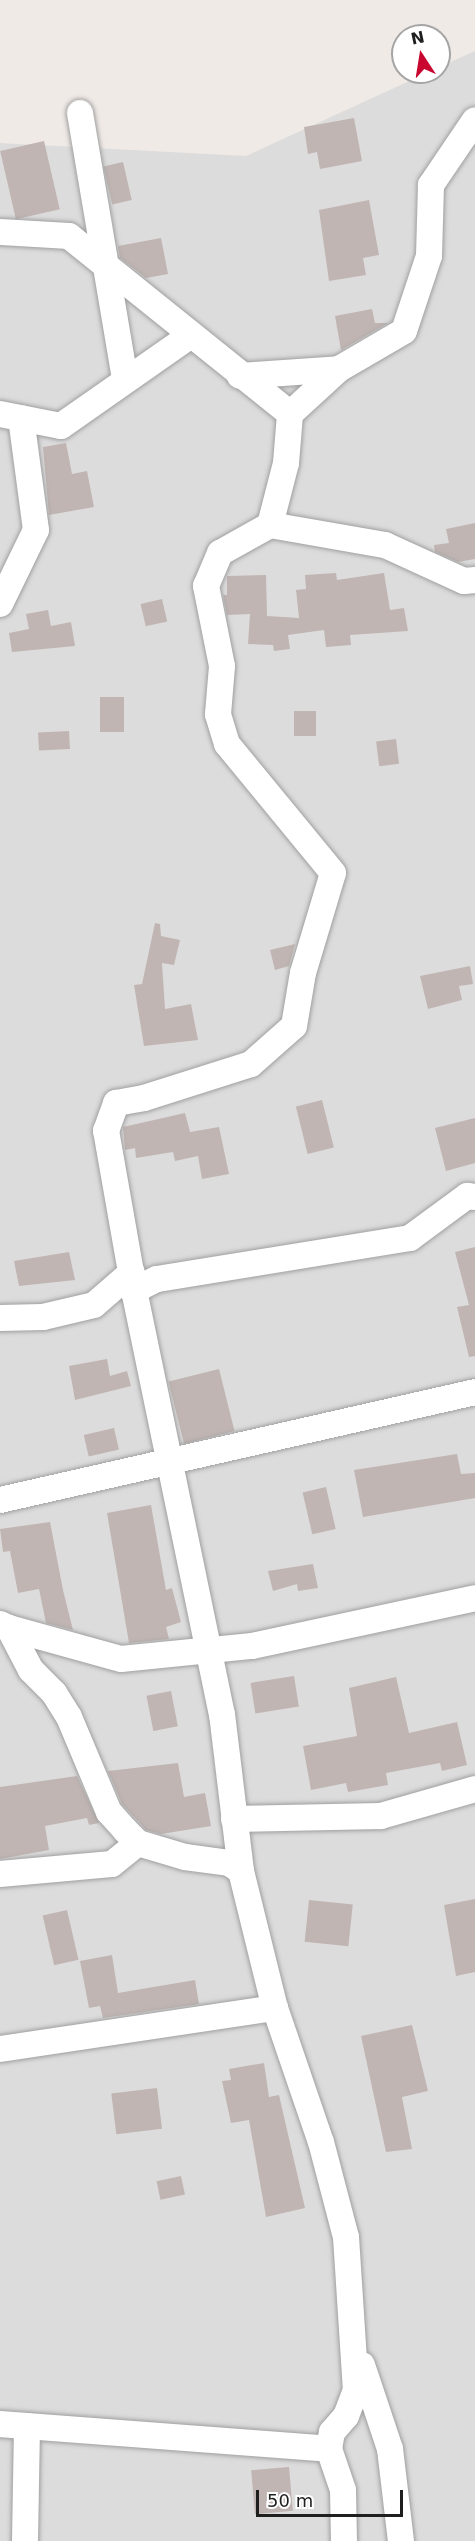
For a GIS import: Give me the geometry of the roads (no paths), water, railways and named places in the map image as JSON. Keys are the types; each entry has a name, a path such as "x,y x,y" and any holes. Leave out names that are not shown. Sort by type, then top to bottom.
{"street":[{"path":"80,114 125,378"},
{"path":"270,525 286,463 290,414 339,369 404,331 429,256 431,185 475,120"},
{"path":"0,232 69,236 290,414"},
{"path":"0,604 36,530 11,416 61,426 125,378 191,335"},
{"path":"240,376 339,369"},
{"path":"344,2541 343,2490 329,2450 332,2432 346,2416 356,2390 341,2218 321,2142 275,2008 241,1871 222,1715 134,1283 106,1131 116,1103 251,1064 294,1026 303,973 333,873 227,744 218,714 222,666 206,585 220,553 270,525 385,545 464,581 475,580"},
{"path":"134,1283 139,1288 157,1279 410,1238 467,1196 475,1197"},
{"path":"0,1318 43,1317 94,1305 134,1283"},
{"path":"0,1500 475,1392"},
{"path":"4,1626 121,1659 252,1646 475,1598"},
{"path":"4,1626 31,1670 54,1693 69,1717 109,1812 138,1843 185,1857 229,1863 241,1871"},
{"path":"234,1819 381,1816 475,1789"},
{"path":"0,1874 112,1864 138,1843"},
{"path":"0,2049 275,2008"},
{"path":"351,2334 390,2449 401,2541"},
{"path":"0,2424 329,2450"},
{"path":"25,2541 27,2426"}]}
